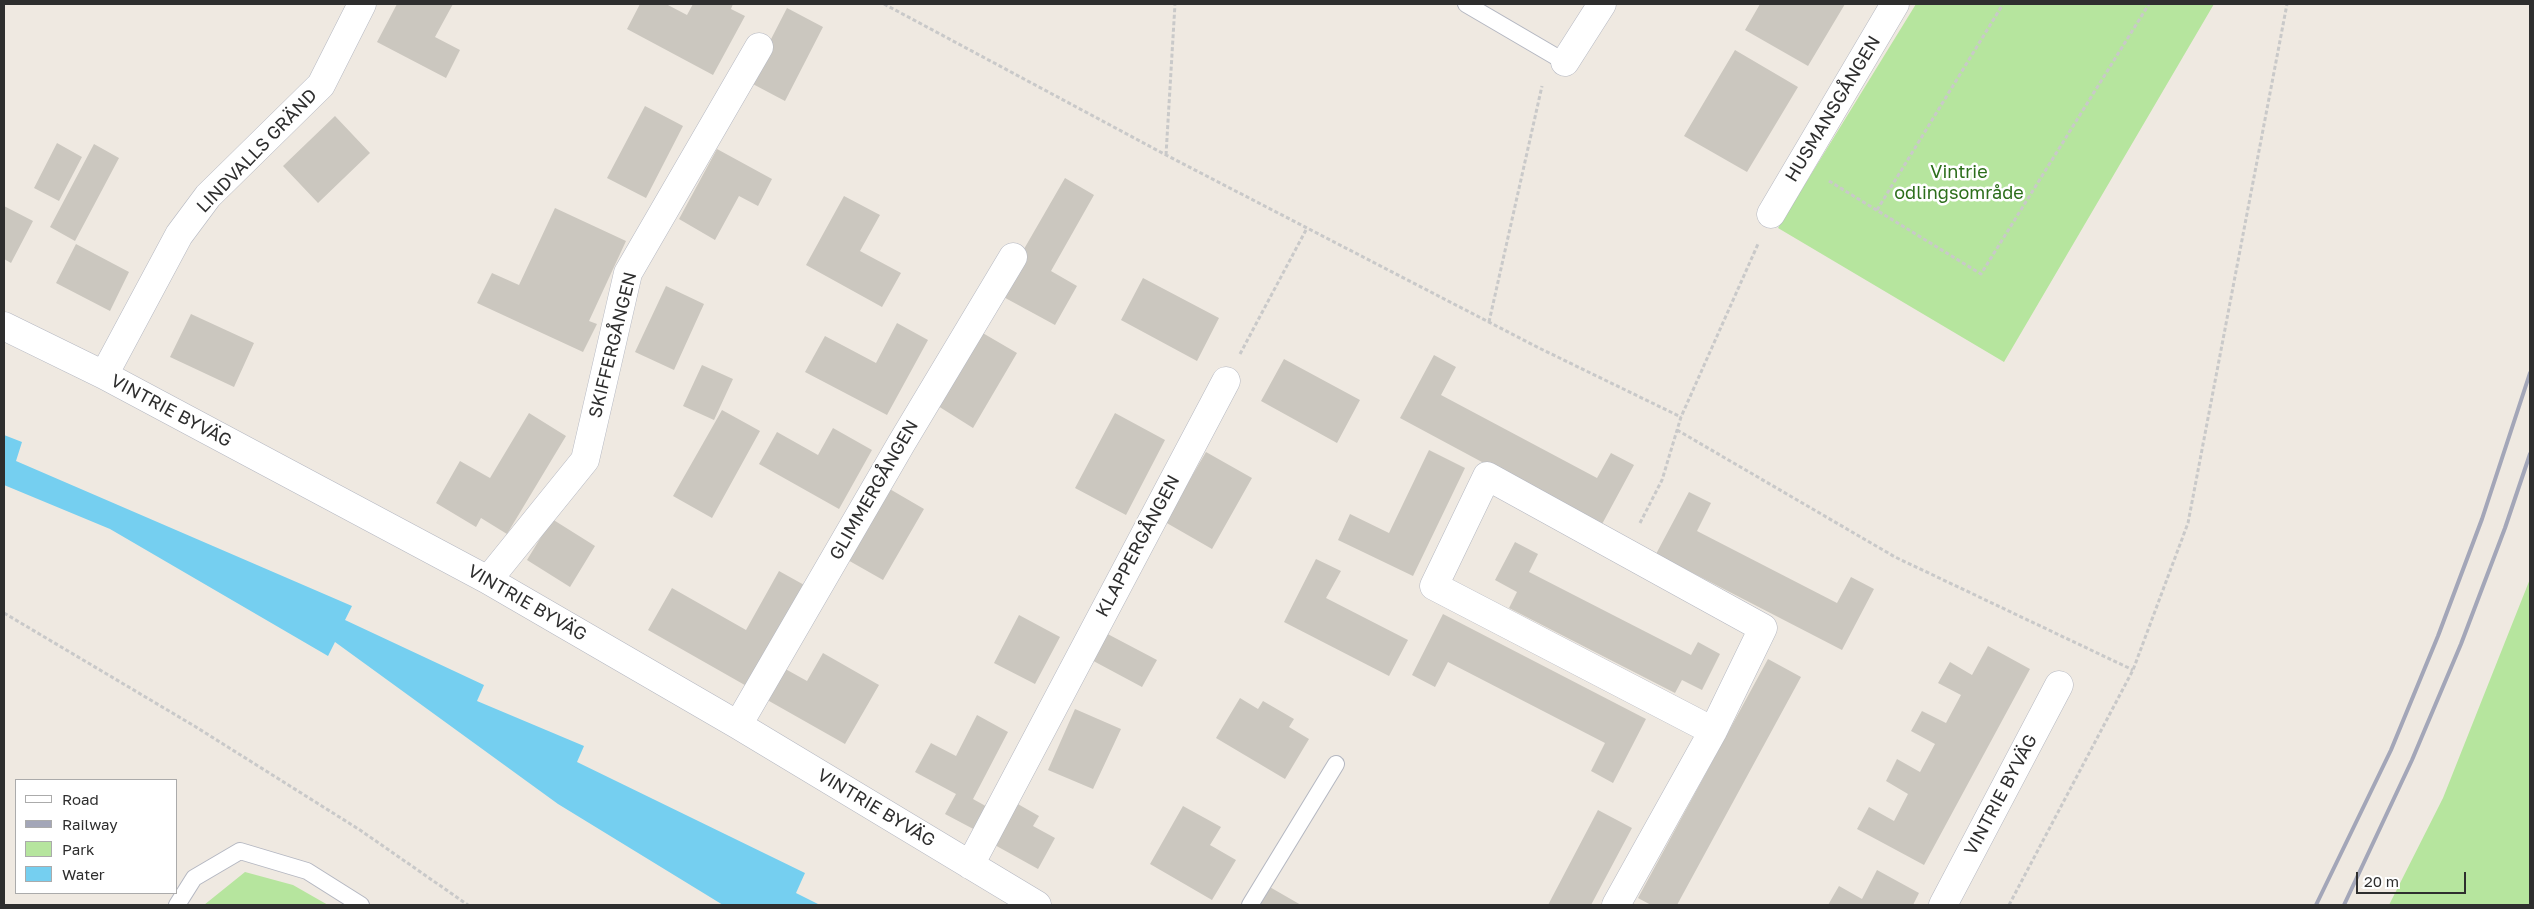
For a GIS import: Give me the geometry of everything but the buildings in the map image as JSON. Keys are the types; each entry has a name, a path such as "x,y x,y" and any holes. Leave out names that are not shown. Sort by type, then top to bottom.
{"street":[{"name":"LINDVALLS GRÄND","path":"104,375 179,235 208,196 321,85 362,4"},
{"path":"1557,58 1602,4"},
{"name":"HUSMANSGÅNGEN","path":"1771,214 1895,4"},
{"name":"SKIFFERGÅNGEN","path":"488,580 585,460 628,273 758,47"},
{"name":"GLIMMERGÅNGEN","path":"738,725 901,444 1013,257"},
{"name":"VINTRIE BYVÄG","path":"4,326 104,375 488,580 738,725 1037,905"},
{"name":"KLAPPERGÅNGEN","path":"970,865 1226,381"},
{"path":"1616,905 1712,731 1763,628 1487,476 1434,586 1712,731"},
{"name":"VINTRIE BYVÄG","path":"1943,905 2059,685"}],"lane":[{"path":"1466,4 1557,58"},
{"path":"1250,905 1336,764"},
{"path":"177,905 194,878 240,851 307,872 361,905"}],"path":[{"path":"884,4 1166,155 1489,322 1680,417"},
{"path":"1166,155 1174,4"},
{"path":"1877,210 2003,4"},
{"path":"1801,164 1982,274 2148,4"},
{"path":"2009,905 2133,670 2188,523 2287,4"},
{"path":"1489,322 1557,58"},
{"path":"1626,551 1662,480 1680,417 1771,214"},
{"path":"1226,381 1307,228"},
{"path":"1677,430 1895,557 2133,670"},
{"path":"4,613 196,727 360,830 468,905"}],"green space":[{"name":"Vintrie odlingsområde","path":"1916,4 2214,4 2004,362 1778,228"},
{"path":"2530,579 2530,905 2389,905 2443,798"},
{"path":"245,872 293,885 328,905 204,905"}],"water":[{"path":"4,435 22,442 16,461 352,606 345,620 484,685 477,701 584,746 577,762 805,873 796,893 820,905 723,905 558,804 335,642 328,656 110,529 4,485"}],"railway":[{"path":"2316,905 2391,750 2438,636 2482,519 2530,373"},
{"path":"2344,905 2412,760 2461,644 2505,528 2530,454"}]}
